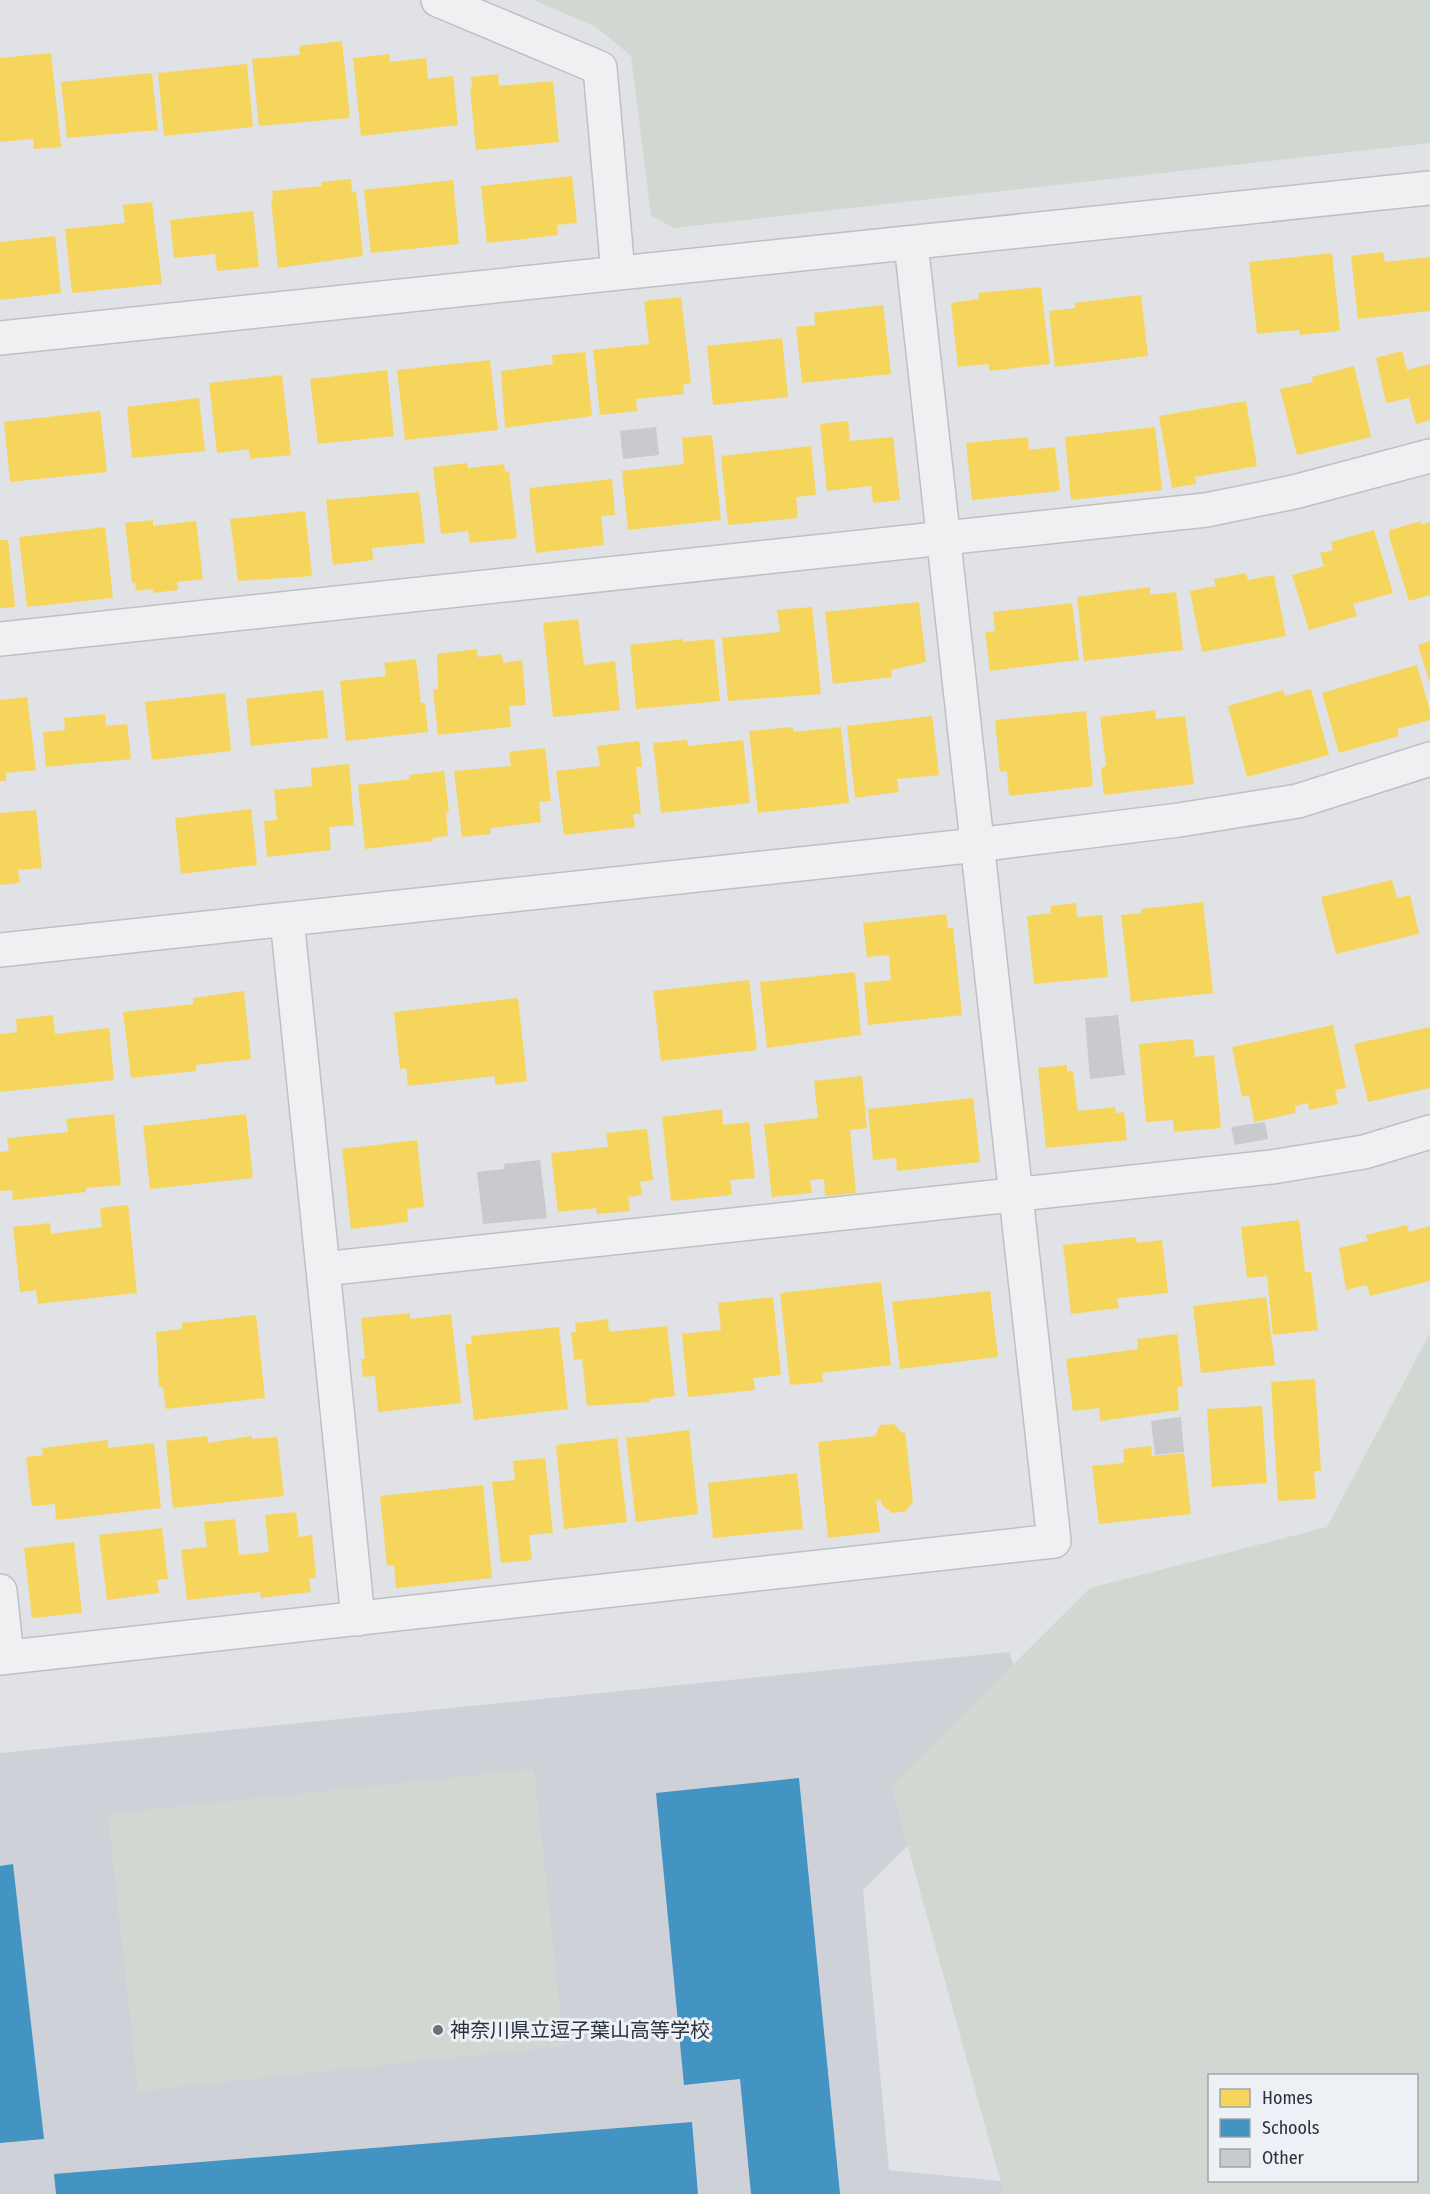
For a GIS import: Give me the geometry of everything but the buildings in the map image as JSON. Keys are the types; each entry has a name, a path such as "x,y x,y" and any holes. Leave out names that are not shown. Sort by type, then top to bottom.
{"street":[{"path":"438,0 600,69 618,273"},
{"path":"0,338 1430,188"},
{"path":"0,1591 4,1657 1054,1541 910,243"},
{"path":"0,639 1206,510 1294,492 1430,456"},
{"path":"0,950 977,845 1179,820 1298,801 1430,759"},
{"path":"287,919 358,1618"},
{"path":"323,1269 1272,1167 1364,1152 1430,1131"}],"shaded area":[{"path":"534,0 1430,0 1430,143 674,228 651,216 631,56 596,27"},
{"path":"1430,1333 1430,2194 1004,2194 891,1786 1090,1588 1327,1527"},
{"name":"神奈川県立逗子葉山高等学校","path":"1009,1652 1032,1721 863,1890 889,2170 1134,2194 0,2194 0,1753"},
{"path":"534,1769 564,2046 138,2091 108,1814"}],"place":[{"name":"神奈川県立逗子葉山高等学校","path":"438,2030"}]}
